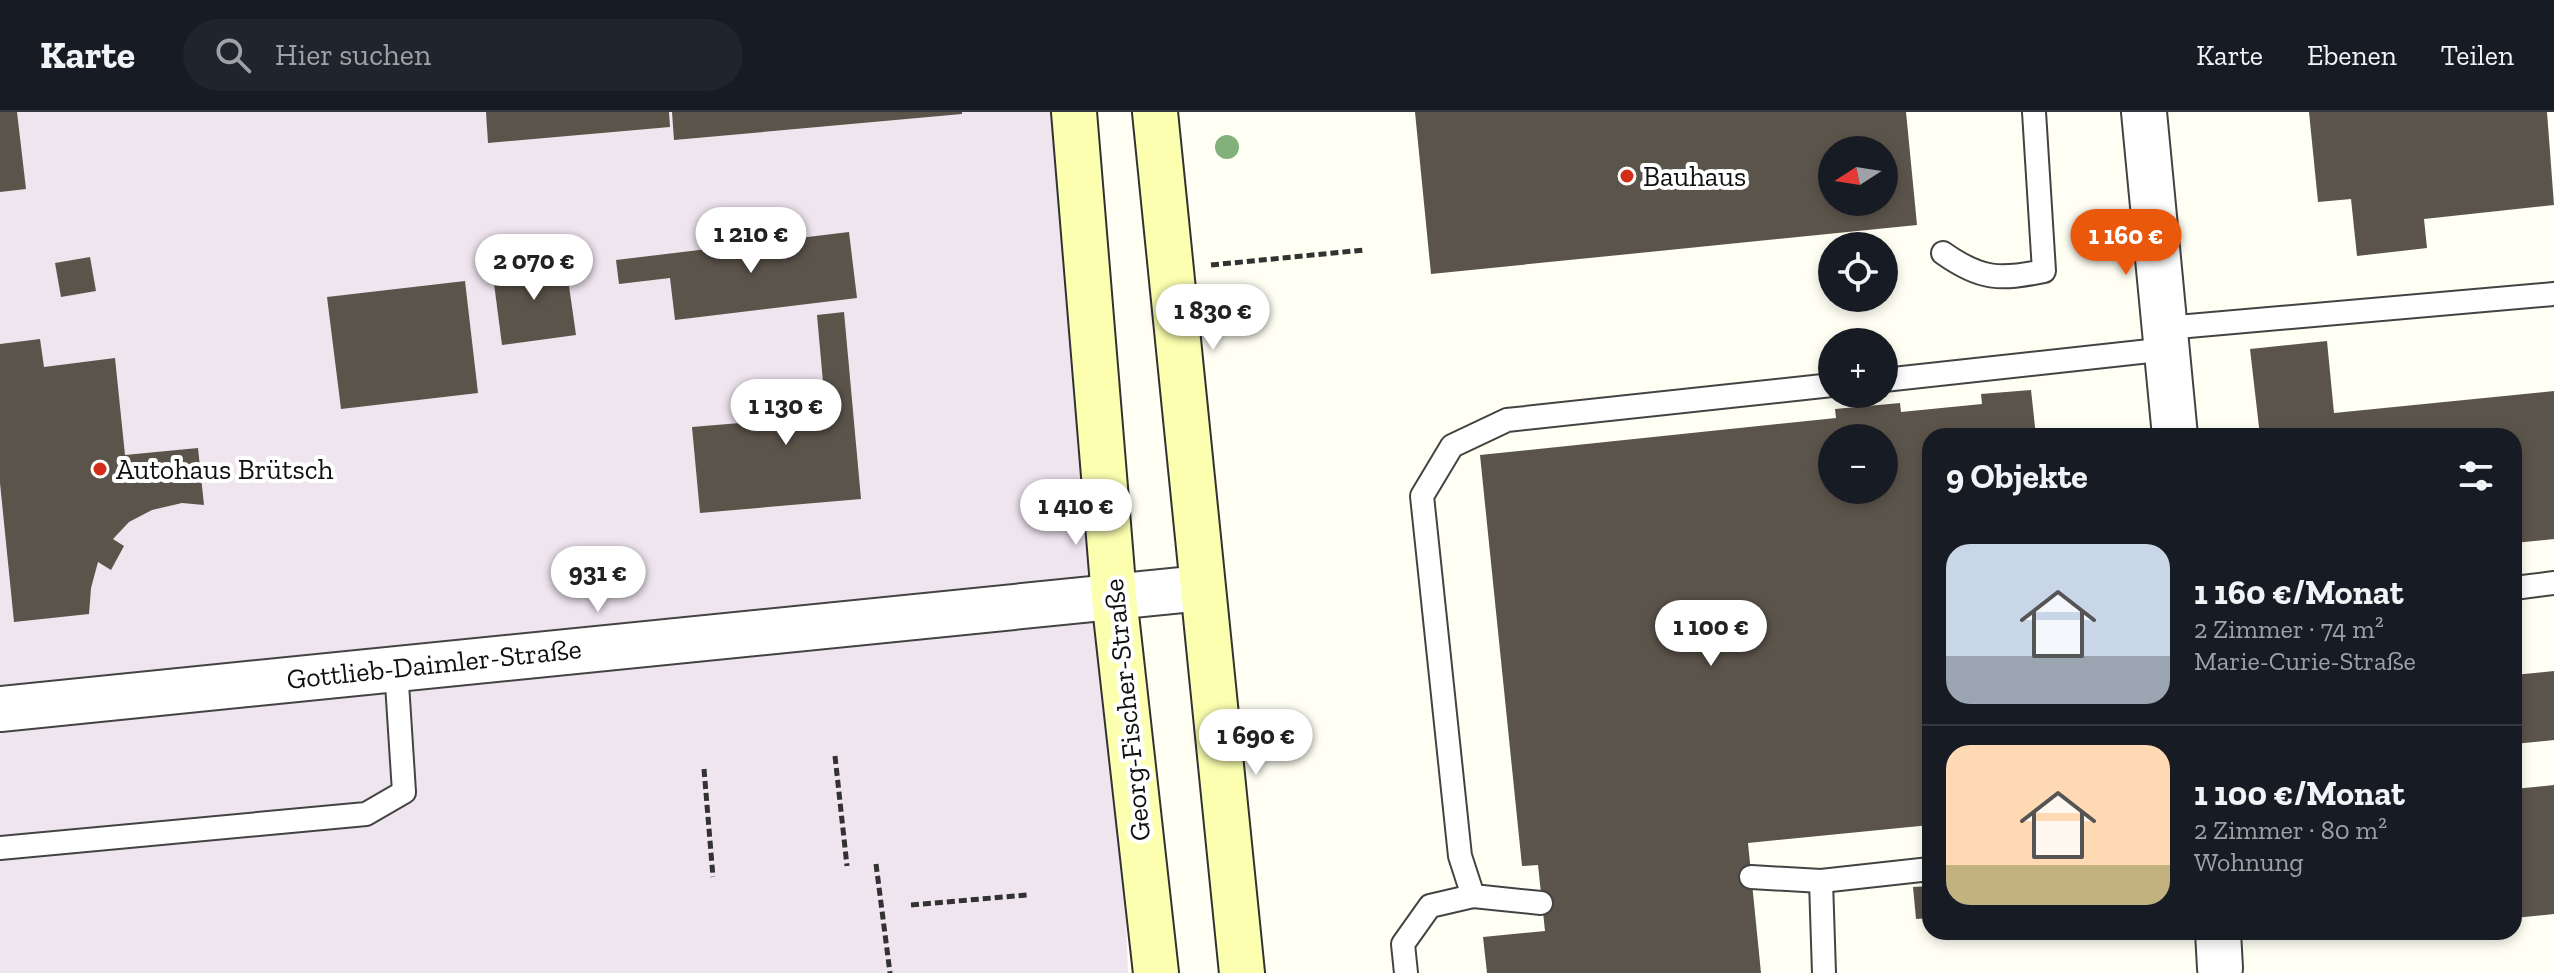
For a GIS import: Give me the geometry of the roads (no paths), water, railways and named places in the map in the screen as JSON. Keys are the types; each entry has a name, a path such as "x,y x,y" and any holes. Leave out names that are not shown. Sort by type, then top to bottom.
{"main road":[{"name":"Georg-Fischer-Straße","path":"1074,112 1114,597 1156,973"},
{"path":"1155,112 1242,973"}],"street":[{"path":"2144,112 2174,428"},
{"name":"Gottlieb-Daimler-Straße","path":"0,709 1202,588"}],"lane":[{"path":"1943,253 1969,271 2004,279 2044,271 2034,112"},
{"path":"1898,378 2167,338 2554,294"},
{"path":"1473,896 1460,856 1422,496 1452,446 1507,420 1818,387"},
{"path":"2522,587 2554,583"},
{"path":"0,848 366,814 404,792 396,668"},
{"path":"1751,877 1821,881 1922,870"},
{"path":"1821,881 1824,973"},
{"path":"1406,973 1403,944 1430,906 1473,896 1541,903"}],"place":[{"name":"Bauhaus","path":"1627,176"},
{"name":"Autohaus Brütsch","path":"100,469"}]}
